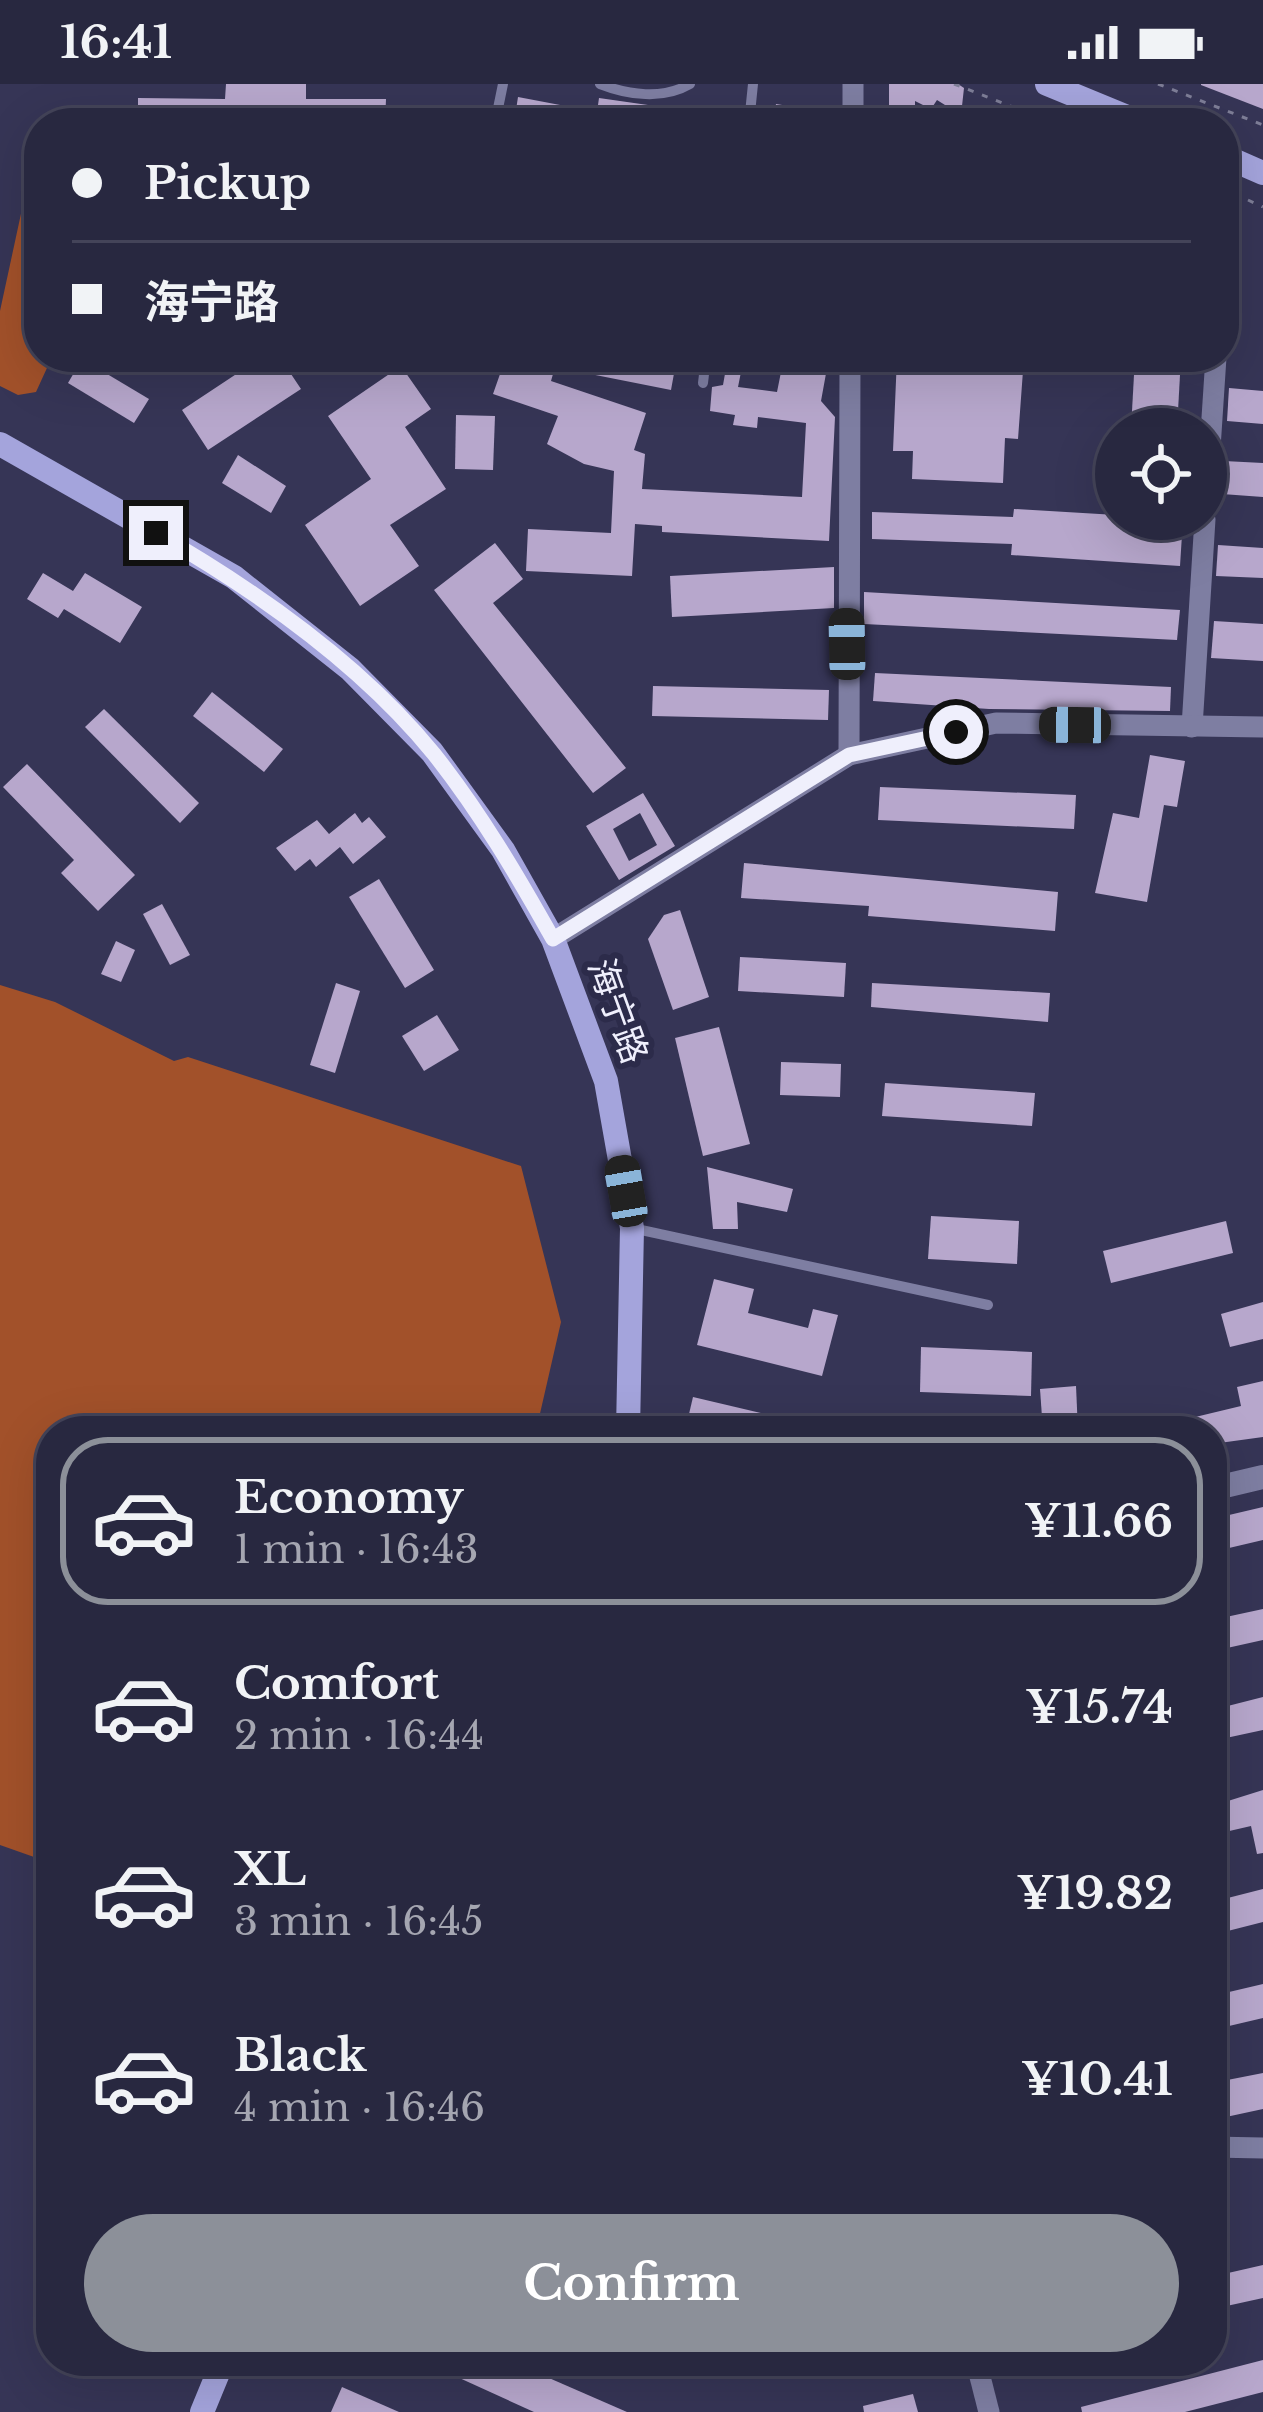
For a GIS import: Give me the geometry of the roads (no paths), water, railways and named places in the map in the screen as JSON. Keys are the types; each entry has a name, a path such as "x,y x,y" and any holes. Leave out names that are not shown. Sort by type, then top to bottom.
{"main road":[{"path":"1047,84 1105,108"},
{"name":"海宁路","path":"0,444 234,577 350,669 432,752 503,850 553,939 606,1081 632,1228 628,1416"},
{"path":"202,2412 217,2376"}],"street":[{"path":"849,755 850,372"},
{"path":"1213,408 1215,372"},
{"path":"1192,727 1204,540"},
{"path":"553,939 849,755 997,723 1263,727"},
{"path":"1227,1486 1263,1478"},
{"path":"1227,2147 1263,2148"},
{"path":"980,2376 989,2412"}],"lane":[{"path":"599,84 652,95 673,94 690,84"},
{"path":"703,383 704,372"},
{"path":"632,1228 988,1305"}]}
